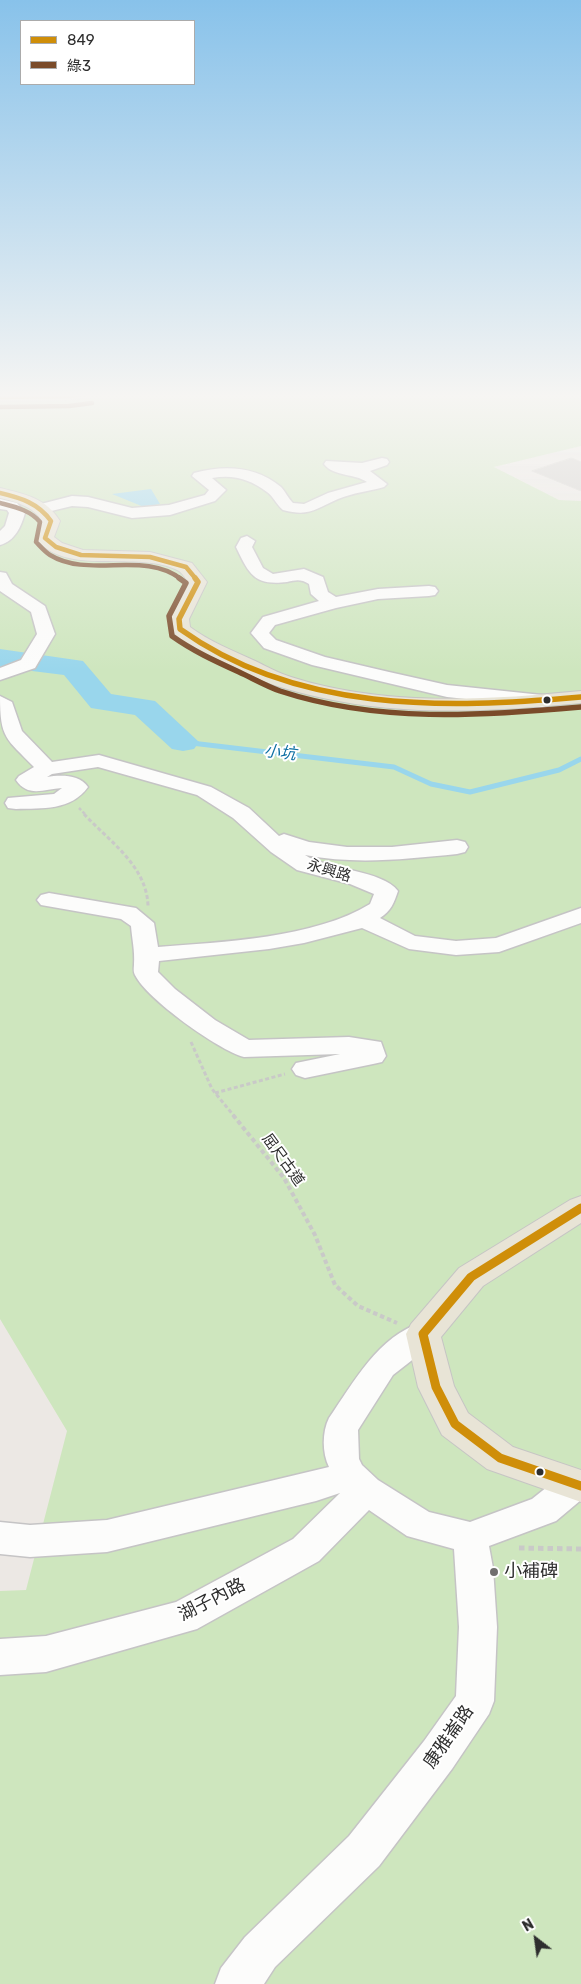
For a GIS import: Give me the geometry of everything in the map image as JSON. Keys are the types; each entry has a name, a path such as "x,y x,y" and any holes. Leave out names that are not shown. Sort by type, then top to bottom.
{"main road":[{"path":"0,494 34,502 43,508 51,521 45,538 56,548 81,555 150,557 186,567 198,582 179,619 180,629 200,644 284,681 343,697 422,705 496,705 581,697"},
{"path":"578,1485 500,1458 455,1424 436,1387 423,1334 471,1277 581,1208"}],"street":[{"path":"43,508 72,502 88,502 132,514 170,510 210,498 218,490 212,486"},
{"path":"267,486 276,491 279,498 288,507 304,509 318,505 334,496 373,486"},
{"path":"0,504 12,506 17,513 13,528 0,540"},
{"path":"247,541 244,547 256,571 270,579 304,574 317,581 320,594 333,603"},
{"path":"0,577 5,587 39,610 46,634 28,664 0,674"},
{"path":"429,591 378,594 333,603 269,621 260,633 270,644 319,661 389,678 447,690 542,701"},
{"path":"0,702 5,706 13,733 47,768 26,780 34,786 72,783 77,787 60,800 16,803"},
{"name":"永興路","path":"47,768 99,761 136,770 204,791 241,813 279,847 305,865 358,879 386,891 380,908 363,919 282,939 196,952 147,955"},
{"path":"266,834 304,849 382,855 457,847"},
{"path":"49,900 128,913 142,923 147,955 146,972 166,994 206,1026 244,1049 349,1045 372,1048 373,1056 305,1069"},
{"path":"363,919 409,942 456,948 500,945 581,915"},
{"path":"423,1334 382,1366 341,1428 342,1459 358,1482 420,1525 470,1538 544,1510 578,1485"},
{"path":"0,1538 30,1541 107,1536 316,1486 358,1482"},
{"name":"湖子內路","path":"0,1657 46,1654 184,1617 306,1550 358,1482"},
{"name":"康雅崙路","path":"237,1984 260,1952 364,1851 438,1756 475,1701 478,1627 475,1568 470,1538"}],"path":[{"path":"69,795 143,878 149,903 142,923"},
{"name":"屈尺古道","path":"188,1035 215,1093 284,1178 315,1235 335,1285 358,1306 423,1334"},
{"path":"215,1093 305,1069"},
{"path":"470,1538 508,1547 581,1549"}],"green space":[{"path":"0,486 531,486 559,500 581,501 581,1984 0,1984 0,1591 26,1590 67,1431 0,1319"}],"water":[{"path":"151,489 160,504 144,507 112,494"}],"building":[{"path":"568,486 581,486 581,491"}],"waterway":[{"name":"小坑","path":"0,658 73,667 102,702 144,707 183,742"},
{"name":"小坑","path":"183,742 394,767 431,784 470,792 559,770 581,759"}],"transit line":[{"name":"849","path":"0,493 22,499 41,509 51,521 45,538 56,547 81,555 150,557 186,567 198,582 179,619 180,629 221,653 288,681 370,700 411,704 494,704 581,697"},
{"name":"綠3","path":"0,503 22,509 32,514 40,522 36,542 50,555 68,562 89,565 154,567 172,572 186,583 169,616 172,636 204,656 280,691 317,702 391,713 467,715 581,707"},
{"name":"849","path":"423,1334 471,1277 581,1208"},
{"name":"849","path":"423,1334 436,1387 455,1424 500,1458 581,1486"}],"place":[{"name":"小補碑","path":"494,1572"}]}
